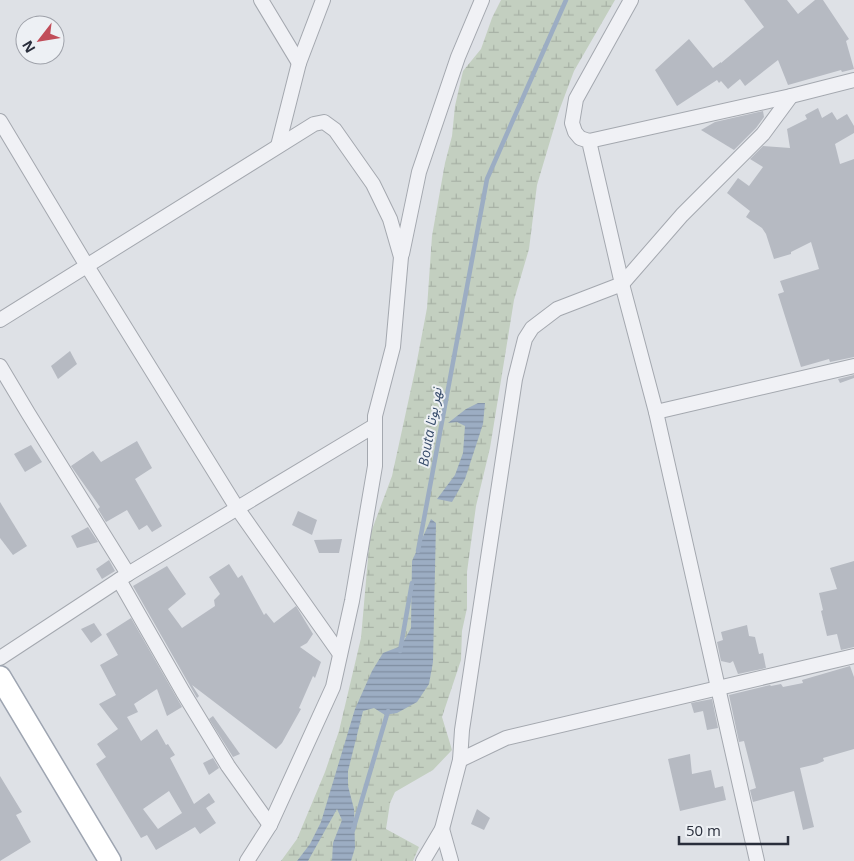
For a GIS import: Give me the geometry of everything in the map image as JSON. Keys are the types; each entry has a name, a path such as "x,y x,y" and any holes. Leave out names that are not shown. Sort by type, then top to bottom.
{"main road":[{"path":"0,677 110,861"},
{"path":"0,705 94,861"}],"street":[{"path":"261,0 299,63"},
{"path":"278,146 299,63 322,0"},
{"path":"247,861 270,825 333,687 352,601 375,466 374,416 393,347 401,257 419,172 458,57 482,0"},
{"path":"631,0 576,99 572,123 575,132 580,138 589,141 854,80"},
{"path":"423,861 442,830 460,760 462,730 515,380 525,340 532,328 557,309 622,284 682,215 763,134 791,96"},
{"path":"0,121 87,266 237,508 340,654"},
{"path":"0,320 314,124 324,122 335,130 374,184 390,219 401,257"},
{"path":"589,141 622,284 656,412 757,861"},
{"path":"0,366 123,577 183,692 228,766 270,825"},
{"path":"656,412 854,366"},
{"path":"0,658 123,577 374,426"},
{"path":"460,760 506,738 854,656"},
{"path":"442,830 451,861"}],"green space":[{"path":"501,0 615,0 574,71 559,111 537,185 529,249 514,300 490,448 476,506 467,572 467,608 462,631 461,660 442,717 452,750 433,770 395,792 390,803 386,829 419,847 413,861 281,861 297,839 325,772 339,731 361,638 370,535 392,476 427,308 432,236 445,163 452,136 455,106 463,71 481,49 492,18"}],"water":[{"path":"478,403 485,403 483,424 465,479 452,502 437,499 455,475 463,453 465,426 457,422 448,423 466,409"},
{"path":"431,519 436,523 433,662 429,684 417,702 397,713 385,715 374,708 363,711 348,771 348,786 354,809 355,848 351,861 332,861 333,843 342,820 337,809 308,861 297,861 310,844 321,822 355,709 372,671 383,653 401,646 411,628 412,561"}],"building":[{"path":"744,0 787,0 798,14 815,0 823,0 849,39 846,41 854,69 842,72 841,70 788,85 778,60 745,86 740,79 728,89 721,81 719,83 717,80 677,106 655,70 689,39 713,68 721,63 764,27"},
{"path":"818,108 822,118 832,112 837,120 847,114 854,126 854,133 835,144 840,164 854,159 854,357 830,362 829,359 801,367 778,294 784,292 780,281 819,269 811,242 791,252 791,254 774,259 766,234 762,228 746,217 750,211 727,193 738,178 749,186 763,167 750,159 763,146 790,148 787,129 807,119 805,115"},
{"path":"763,111 764,117 756,128 734,150 701,130 715,122"},
{"path":"70,351 77,364 58,379 51,366"},
{"path":"854,375 854,378 840,383 838,379"},
{"path":"137,441 152,468 135,479 162,526 152,532 147,525 139,530 127,510 106,522 98,509 100,507 71,466 93,451 101,462"},
{"path":"31,445 42,462 25,472 14,454"},
{"path":"0,502 27,546 13,555 0,538"},
{"path":"298,511 317,520 312,535 292,525"},
{"path":"88,527 98,542 77,548 71,536"},
{"path":"342,539 339,553 319,553 314,540"},
{"path":"109,560 115,571 102,579 96,569"},
{"path":"854,561 854,647 841,650 837,634 827,636 819,593 837,589 830,568"},
{"path":"229,564 238,578 242,575 264,615 266,613 274,623 296,606 313,634 307,643 300,647 321,662 299,708 301,709 282,743 276,749 192,685 199,696 197,698 133,586 167,566 186,594 168,609 182,628 215,606 214,600 220,594 209,577"},
{"path":"131,618 182,707 167,716 157,689 134,704 138,712 127,717 141,741 157,729 166,745 168,744 175,755 170,758 194,804 209,793 215,802 206,808 216,823 200,834 195,827 156,850 147,835 141,838 96,764 106,757 97,744 118,729 99,704 116,695 100,665 118,655 106,634","holes":["169,791 182,813 158,829 143,809"]},
{"path":"94,623 102,635 91,643 81,629"},
{"path":"747,625 749,636 755,637 759,654 763,653 766,668 738,674 733,661 730,663 721,661 717,642 723,640 721,632"},
{"path":"850,666 854,677 854,749 823,758 824,761 817,764 800,768 814,827 803,830 794,791 753,802 750,790 756,788 744,741 739,742 729,695 770,685 781,684 783,687 803,683 802,680"},
{"path":"712,699 718,728 707,730 703,711 694,713 691,703"},
{"path":"213,716 240,754 233,757 209,719"},
{"path":"690,754 692,774 711,770 715,788 723,786 726,800 680,811 668,759"},
{"path":"213,758 219,768 209,775 203,763"},
{"path":"0,776 22,812 16,815 31,842 0,861"},
{"path":"477,809 490,818 484,830 471,824"}],"waterway":[{"name":"Bouta نهر بوتا","path":"418,551 487,179 566,0"},
{"name":"Bouta نهر بوتا","path":"400,651 412,583"},
{"name":"Bouta نهر بوتا","path":"353,830 388,711"}]}
